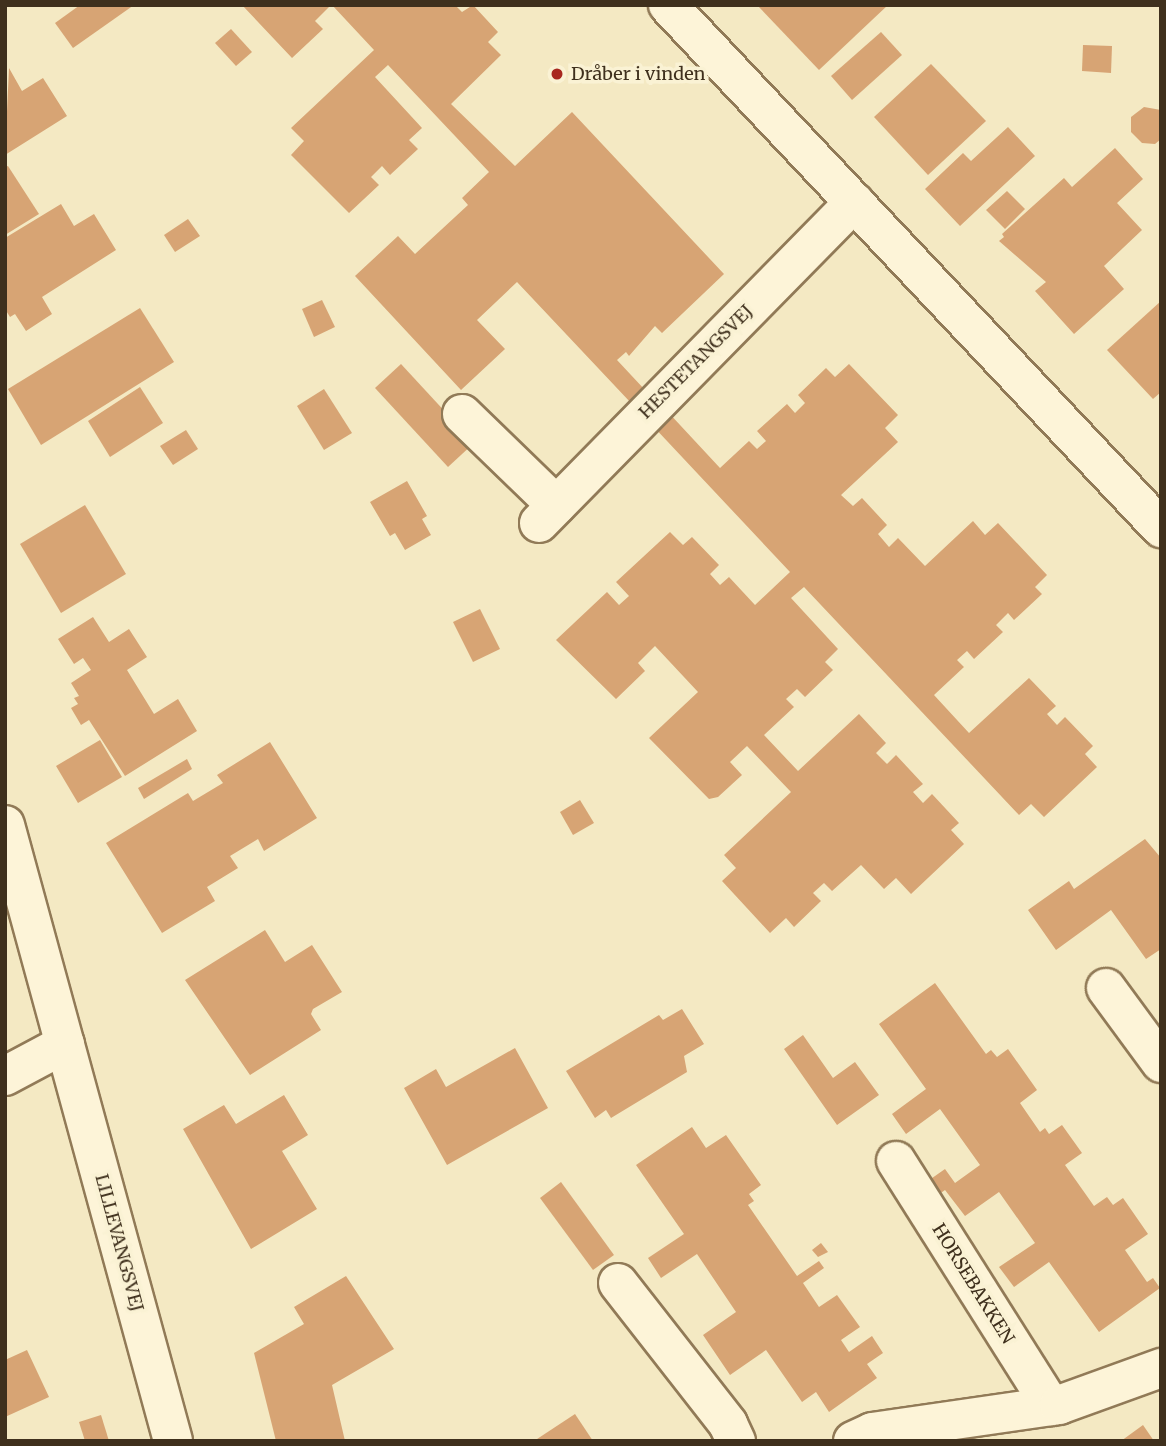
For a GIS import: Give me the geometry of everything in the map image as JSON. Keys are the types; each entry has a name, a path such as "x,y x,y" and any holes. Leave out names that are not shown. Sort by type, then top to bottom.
{"street":[{"path":"668,5 1161,528"},
{"name":"HESTETANGSVEJ","path":"462,414 547,514 854,202"},
{"name":"LILLEVANGSVEJ","path":"5,825 173,1441"},
{"path":"1106,988 1161,1063"},
{"path":"5,1076 65,1044"},
{"name":"HORSEBAKKEN","path":"895,1161 1051,1406"},
{"path":"618,1283 728,1424 736,1441"},
{"path":"853,1441 873,1432 1051,1406 1161,1368"}],"building":[{"path":"80,5 134,5 73,48 55,23"},
{"path":"242,5 331,5 315,21 323,29 292,58"},
{"path":"332,5 455,5 462,12 473,5 498,32 488,42 501,55 451,104 515,166 572,112 724,274 662,333 655,326 629,356 626,352 617,360 645,390 631,403 517,282 477,320 505,349 461,390 355,276 398,236 415,254 468,205 462,198 489,172 388,65 375,77 422,128 409,140 418,149 390,175 382,166 371,177 379,185 349,213 291,155 304,141 291,128 374,50"},
{"path":"757,5 888,5 819,70"},
{"path":"231,29 252,52 236,66 215,43"},
{"path":"881,32 902,55 852,100 831,76"},
{"path":"1083,45 1112,46 1111,73 1082,71"},
{"path":"931,64 986,121 928,175 874,117"},
{"path":"9,68 22,91 43,78 67,116 5,155"},
{"path":"1144,107 1161,110 1161,139 1155,144 1142,143 1131,132 1131,117"},
{"path":"1008,127 1035,156 960,226 925,189 963,153 971,161"},
{"path":"1115,148 1143,179 1117,203 1142,230 1104,266 1124,289 1074,334 1035,291 1046,282 999,241 1004,237 1002,234 1064,178 1072,187"},
{"path":"8,166 39,214 5,235 5,167"},
{"path":"1007,191 1025,209 1005,229 986,210"},
{"path":"61,204 74,226 94,214 116,250 42,297 52,314 26,331 15,314 10,317 5,309 5,238"},
{"path":"188,219 200,236 175,252 164,235"},
{"path":"322,300 335,327 314,337 302,309"},
{"path":"1161,301 1161,392 1153,399 1107,350"},
{"path":"140,308 174,362 41,445 8,389"},
{"path":"401,364 474,443 448,467 375,388"},
{"path":"849,364 898,415 885,428 898,442 841,495 853,506 862,498 887,525 878,534 889,547 898,538 925,566 973,521 985,535 998,523 1047,575 1035,587 1042,594 1014,620 1008,613 996,625 1003,632 974,659 967,651 957,660 964,667 934,695 969,733 1029,678 1056,706 1047,714 1057,725 1065,717 1093,746 1085,754 1097,767 1044,817 1031,804 1019,815 804,587 791,598 838,649 825,662 833,670 805,697 797,689 786,699 794,707 764,735 798,771 859,714 886,743 876,753 887,764 896,755 923,784 913,792 923,803 932,794 959,823 951,830 964,844 911,894 896,878 884,889 861,865 832,891 824,883 813,893 821,901 794,927 786,918 770,933 722,881 736,868 724,855 791,792 747,746 730,762 742,775 718,797 709,799 649,738 698,692 655,646 638,663 645,671 616,699 556,640 607,592 619,605 629,596 616,582 670,532 683,545 692,537 719,565 710,574 720,585 729,577 755,605 790,572 652,425 667,411 720,468 749,441 757,449 766,441 757,431 787,404 795,413 805,403 798,395 826,368 835,377"},
{"path":"140,387 163,423 110,457 88,421"},
{"path":"324,389 352,433 324,450 297,406"},
{"path":"186,430 198,449 173,465 160,446"},
{"path":"407,481 427,516 422,519 431,535 405,550 395,533 390,536 370,502"},
{"path":"85,505 126,574 61,613 20,544"},
{"path":"480,609 500,649 473,662 453,622"},
{"path":"93,617 109,642 129,629 147,657 127,670 154,714 178,699 197,731 125,776 89,720 81,725 71,708 78,704 74,698 79,696 71,683 91,670 83,658 74,664 58,639"},
{"path":"100,740 122,777 78,803 56,766"},
{"path":"270,742 317,818 264,851 258,839 230,856 238,868 207,887 215,901 162,933 106,843 188,793 193,801 223,783 217,775"},
{"path":"187,759 192,769 144,799 138,788"},
{"path":"580,800 594,823 573,835 560,812"},
{"path":"1145,839 1161,858 1161,949 1146,959 1111,910 1056,950 1028,910 1069,881 1074,889"},
{"path":"265,930 285,962 312,945 342,992 313,1009 311,1014 321,1030 250,1075 185,980"},
{"path":"935,983 986,1054 991,1050 997,1057 1008,1049 1037,1090 1020,1103 1040,1132 1045,1128 1049,1134 1062,1125 1082,1153 1065,1165 1094,1206 1107,1197 1113,1205 1123,1198 1148,1234 1125,1250 1147,1282 1153,1278 1160,1288 1099,1332 1049,1262 1014,1287 999,1267 1035,1243 999,1192 965,1216 945,1190 935,1197 925,1183 945,1169 955,1183 980,1165 940,1109 906,1134 892,1114 926,1089 879,1024"},
{"path":"682,1009 704,1044 684,1056 687,1072 611,1118 606,1110 595,1118 566,1071 659,1015 663,1020"},
{"path":"803,1035 833,1078 855,1062 879,1095 837,1125 784,1049"},
{"path":"515,1048 548,1108 447,1165 404,1088 436,1069 446,1087"},
{"path":"284,1095 308,1135 282,1151 317,1209 251,1249 183,1129 224,1105 236,1124"},
{"path":"692,1127 706,1148 726,1135 761,1185 749,1194 754,1201 748,1205 797,1276 819,1261 824,1268 803,1283 819,1307 837,1295 860,1327 841,1340 849,1352 872,1336 883,1353 867,1364 877,1378 829,1412 816,1392 802,1402 766,1350 730,1375 703,1335 736,1312 697,1254 661,1278 648,1258 684,1234 636,1165"},
{"path":"561,1182 614,1255 593,1270 540,1198"},
{"path":"821,1243 828,1252 818,1257 812,1250"},
{"path":"346,1276 394,1349 332,1385 345,1441 276,1441 254,1353 304,1324 294,1307"},
{"path":"27,1350 49,1397 5,1417 5,1360"},
{"path":"575,1414 593,1441 534,1441"},
{"path":"101,1415 109,1441 85,1441 79,1422"},
{"path":"1143,1425 1154,1441 1121,1441"}],"place":[{"name":"Dråber i vinden","path":"557,74"}]}
